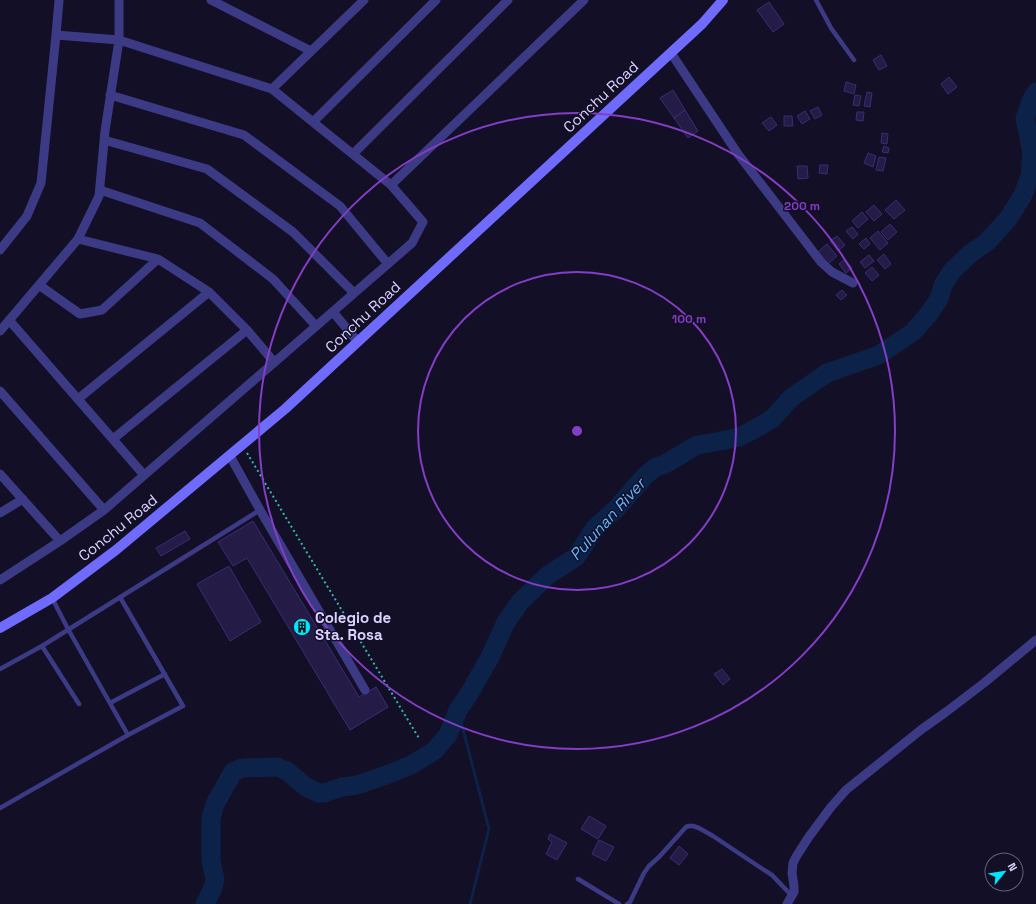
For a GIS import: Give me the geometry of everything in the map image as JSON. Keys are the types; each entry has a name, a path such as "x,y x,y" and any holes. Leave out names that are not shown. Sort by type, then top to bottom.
{"main road":[{"name":"Conchu Road","path":"0,628 52,598 116,550 285,409 671,53 702,24 723,0"}],"street":[{"path":"0,250 27,216 41,183 59,0"},
{"path":"0,331 78,239 99,196 104,140 119,40 119,0"},
{"path":"211,0 311,51"},
{"path":"272,89 364,0"},
{"path":"313,122 436,0"},
{"path":"353,154 508,0"},
{"path":"392,185 584,0"},
{"path":"0,580 104,510 412,243 423,222 392,185 272,89 119,40 56,35"},
{"path":"671,53 738,154 821,262 832,272 853,283"},
{"path":"110,95 244,135 340,206 388,264"},
{"path":"104,140 207,169 293,232 354,293"},
{"path":"100,190 200,223 273,279 316,326"},
{"path":"78,239 158,258 208,292 247,330 274,362"},
{"path":"39,286 80,314 102,310 158,258"},
{"path":"78,399 208,292"},
{"path":"332,312 358,342"},
{"path":"9,320 144,475"},
{"path":"113,438 247,330"},
{"path":"0,391 104,510"},
{"path":"230,456 365,690"},
{"path":"0,474 60,541"},
{"path":"0,514 23,499"},
{"path":"789,900 794,892 792,868 796,856 822,819 846,790 922,729 984,683 1036,640"}],"lane":[{"path":"816,0 831,28 854,60"},
{"path":"0,669 42,646 260,510"},
{"path":"0,808 128,734 183,706 120,597"},
{"path":"52,598 128,734"},
{"path":"42,646 79,704"},
{"path":"110,703 165,674"},
{"path":"627,904 630,902 649,866 686,827 689,826 699,828 713,836 772,876 784,887 789,900"},
{"path":"578,879 619,904"}],"path":[{"path":"242,445 420,740"}],"building":[{"path":"769,2 784,24 773,32 757,10"},
{"path":"881,55 887,66 879,70 873,60"},
{"path":"949,77 957,87 948,94 941,84"},
{"path":"846,82 856,85 854,94 844,91"},
{"path":"673,90 685,110 674,118 660,98"},
{"path":"867,92 872,93 870,107 864,106"},
{"path":"855,95 861,96 859,106 853,105"},
{"path":"818,107 822,115 815,119 810,111"},
{"path":"685,110 698,131 688,138 674,118"},
{"path":"805,111 810,119 802,124 797,116"},
{"path":"857,112 864,112 863,121 856,120"},
{"path":"784,116 792,116 793,126 784,126"},
{"path":"771,117 777,125 769,131 762,123"},
{"path":"882,133 888,134 887,144 881,143"},
{"path":"884,146 889,148 888,153 882,152"},
{"path":"868,153 876,156 873,167 864,163"},
{"path":"879,157 886,158 883,171 876,170"},
{"path":"820,165 828,165 827,174 819,173"},
{"path":"797,166 807,166 808,178 798,179"},
{"path":"896,200 905,210 894,219 885,210"},
{"path":"874,205 882,214 874,221 866,212"},
{"path":"862,212 868,219 858,228 852,221"},
{"path":"890,224 897,232 888,240 881,232"},
{"path":"852,227 858,234 853,239 846,231"},
{"path":"878,231 888,243 880,250 870,238"},
{"path":"837,236 845,245 838,251 830,241"},
{"path":"866,238 870,244 864,249 859,244"},
{"path":"827,244 837,256 828,264 818,252"},
{"path":"884,254 891,264 885,269 877,260"},
{"path":"869,255 874,261 865,268 860,262"},
{"path":"845,259 852,268 846,273 839,264"},
{"path":"872,267 879,275 872,281 865,273"},
{"path":"842,290 847,295 841,300 836,295"},
{"name":"Colegio de Sta. Rosa","path":"253,521 359,697 376,687 388,707 350,730 247,558 233,566 218,542"},
{"path":"185,531 190,539 161,556 156,548"},
{"path":"229,566 261,622 230,641 197,584"},
{"path":"722,669 730,679 723,685 714,674"},
{"path":"589,816 606,826 598,839 581,829"},
{"path":"550,834 567,843 557,860 546,854 552,842 548,839"},
{"path":"599,840 614,847 606,861 592,854"},
{"path":"679,846 688,854 679,865 670,858"}],"waterway":[{"name":"Pulunan River","path":"205,904 213,888 215,879 211,861 211,818 215,804 233,772 242,768 277,767 287,771 306,787 319,793 324,793 342,787 357,785 389,774 411,765 434,751 448,735 458,710 490,657 506,622 520,602 548,575 576,557 595,528 616,509 645,476 656,467 665,464 697,445 739,437 751,431 772,419 791,398 827,373 879,355 913,332 928,315 939,299 943,285 952,271 971,253 987,242 1008,219 1023,195 1030,176 1032,153 1025,118 1036,92"},
{"path":"458,710 489,829 470,904"}],"place":[{"name":"Colegio de Sta. Rosa","path":"302,627"}]}
